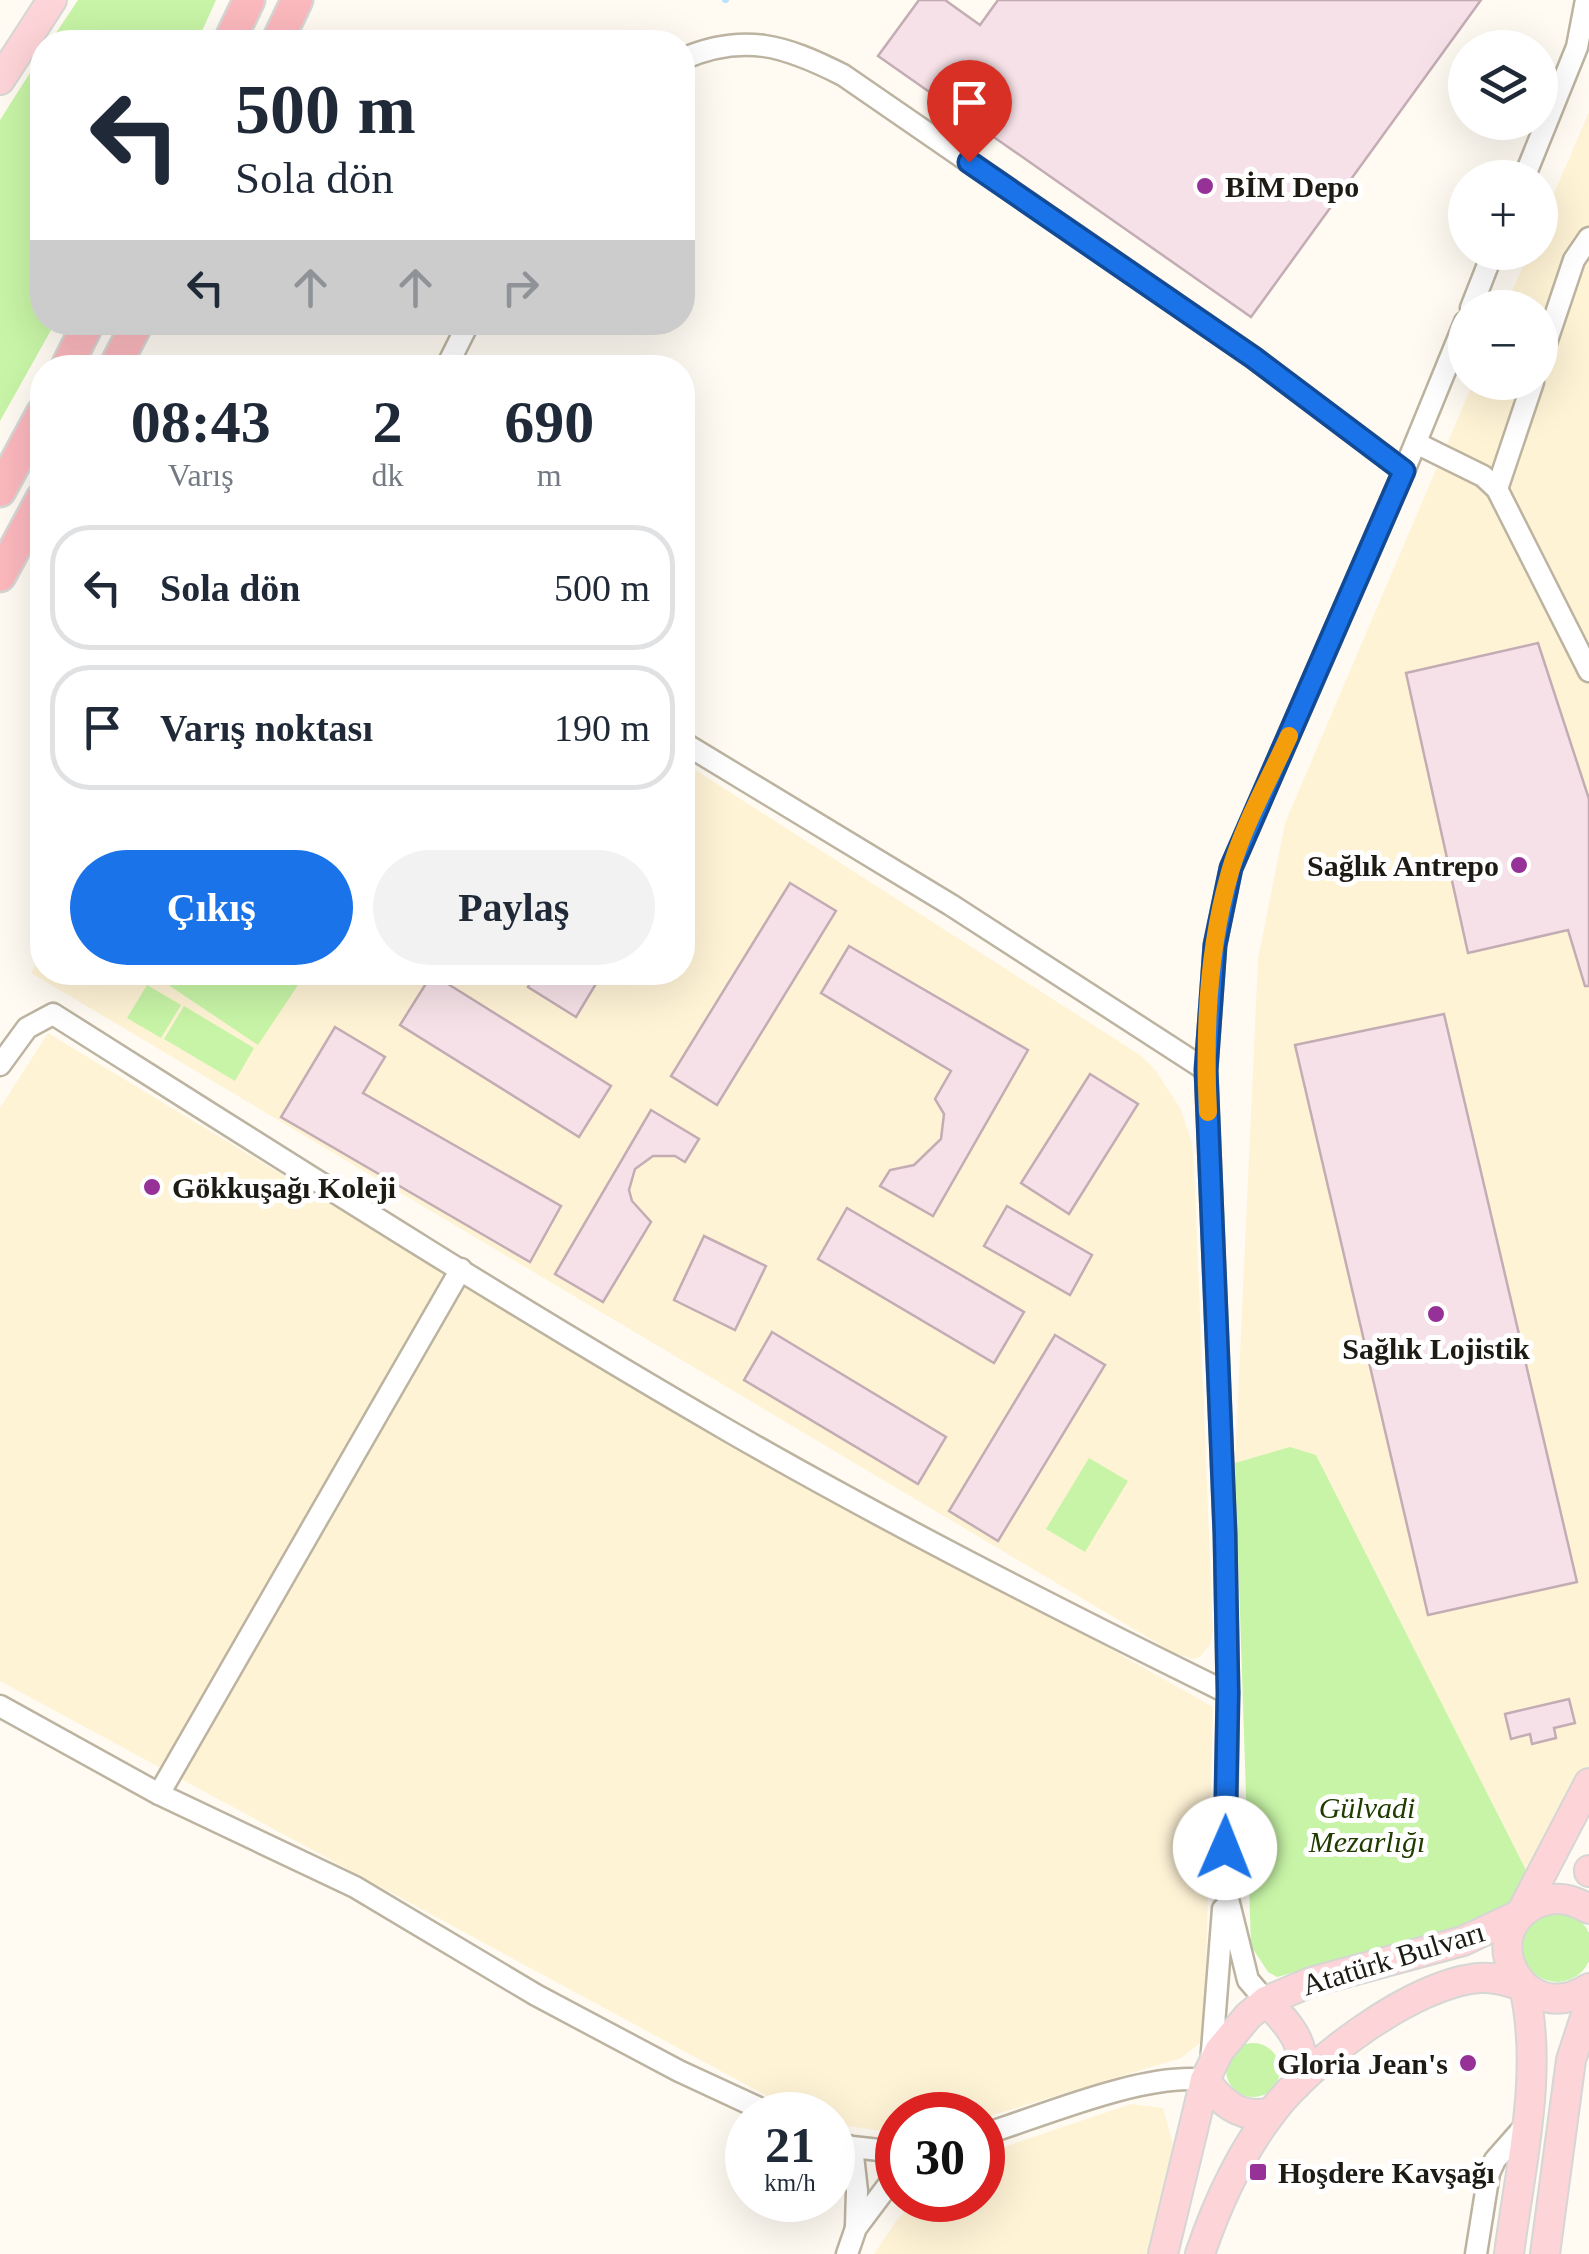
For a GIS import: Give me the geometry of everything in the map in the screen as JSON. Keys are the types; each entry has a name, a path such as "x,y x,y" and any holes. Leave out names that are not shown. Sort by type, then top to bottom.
{"highway":[{"path":"235,30 249,0"},
{"path":"283,30 297,0"},
{"path":"0,490 30,434"},
{"path":"0,576 30,520"}],"main road":[{"path":"32,30 52,0"},
{"path":"0,80 30,34"},
{"path":"1509,2254 1532,2054 1524,1987 1508,1959 1508,1943 1589,1782"},
{"name":"Atatürk Bulvarı","path":"1162,2254 1208,2073 1229,2036 1266,2001 1335,1974 1463,1941 1547,1899 1577,1902 1589,1910"},
{"name":"Atatürk Bulvarı","path":"1200,2254 1232,2177 1272,2112 1296,2085 1386,2014 1421,1995 1477,1978 1499,1978 1555,2000 1572,1998 1589,1988"},
{"path":"1266,2001 1289,2025 1299,2043 1303,2062 1296,2085"},
{"path":"1546,2254 1571,2060 1589,2005"},
{"path":"1208,2073 1216,2095 1230,2107 1256,2115 1272,2112"}],"street":[{"path":"1531,160 1577,48 1586,0"},
{"path":"695,55 726,45 756,42 786,49 843,75 1254,358 1404,471"},
{"path":"1558,308 1574,260 1589,238"},
{"name":"Atatürk Bulvarı","path":"1208,2073 1224,1887 1228,1693 1206,1070 1215,945 1231,868 1448,364"},
{"path":"1497,489 1527,400"},
{"path":"1416,443 1482,476 1497,489 1589,671"},
{"path":"695,750 950,905 1206,1070"},
{"path":"0,1065 28,1028 53,1014 728,1430 1079,1619 1228,1693"},
{"path":"158,1794 462,1269"},
{"path":"0,1706 158,1794 355,1887 536,1996 725,2093"},
{"name":"Atatürk Bulvarı","path":"1224,1887 1246,1974 1266,2001"},
{"path":"1005,2128 1150,2082 1208,2073"},
{"path":"1476,2254 1488,2173 1526,2126"},
{"path":"847,2254 856,2228 855,2185"},
{"path":"856,2228 875,2203"}],"shaded area":[{"path":"1589,112 1589,1765 1527,1872 1316,1455 1235,1463 1258,959 1285,823 1466,400 1558,400 1558,290 1513,290 1521,270 1558,270 1558,184"},
{"path":"695,770 1140,1055 1156,1071 1180,1108 1192,1142 1194,1166 1213,1631 1210,1645 1200,1657 1193,1659 1174,1653 51,985 695,985"},
{"path":"48,1033 435,1267 1213,1707 1204,2040 1181,2058 1005,2111 1005,2092 875,2092 875,2130 855,2127 855,2092 759,2092 0,1681 0,1108"},
{"path":"1131,2104 1163,2108 1173,2144 1148,2254 874,2254 896,2222 1005,2222 1005,2147"}],"green space":[{"path":"78,0 216,0 202,30 58,30"},
{"path":"30,73 30,335 48,335 37,355 30,355 30,368 0,421 0,120"},
{"path":"147,985 181,1005 161,1038 127,1018"},
{"path":"168,985 298,985 258,1045"},
{"path":"184,1006 254,1048 235,1081 164,1039"},
{"name":"Gülvadi Mezarlığı","path":"1290,1447 1316,1455 1527,1872 1509,1902 1476,1923 1277,1977 1268,1972 1251,1946 1235,1463"},
{"path":"1089,1458 1128,1481 1085,1552 1046,1529"},
{"path":"1544,1915 1570,1915 1582,1922 1589,1934 1589,1960 1582,1972 1570,1979 1544,1979 1532,1972 1525,1960 1525,1934 1532,1922"},
{"path":"1253,2043 1272,2051 1280,2070 1272,2089 1253,2097 1234,2089 1226,2070 1234,2051"}],"building":[{"name":"BİM Depo","path":"919,0 945,0 980,25 998,0 1481,0 1459,30 1448,30 1448,45 1251,317 878,56"},
{"name":"Sağlık Antrepo","path":"1538,643 1589,799 1589,986 1585,986 1568,930 1468,953 1406,673"},
{"path":"790,883 836,911 717,1105 671,1076"},
{"path":"849,946 1028,1050 933,1216 880,1186 890,1170 914,1165 941,1139 944,1114 935,1099 951,1071 821,993"},
{"path":"425,985 450,985 611,1086 579,1137 400,1025"},
{"path":"529,985 595,985 576,1017"},
{"name":"Sağlık Lojistik","path":"1444,1014 1577,1582 1428,1615 1295,1045"},
{"path":"335,1027 385,1057 363,1093 561,1206 530,1262 281,1117"},
{"path":"1090,1074 1138,1104 1069,1214 1021,1183"},
{"path":"651,1110 699,1139 685,1162 675,1156 653,1156 635,1169 629,1190 632,1201 651,1222 603,1302 555,1274"},
{"path":"1007,1206 1092,1255 1070,1295 984,1246"},
{"path":"847,1208 1024,1312 994,1363 818,1259"},
{"path":"704,1236 766,1266 735,1330 674,1300"},
{"path":"772,1332 946,1437 918,1484 744,1380"},
{"path":"1055,1335 1105,1365 998,1541 949,1511"},
{"path":"1569,1699 1575,1723 1554,1728 1556,1738 1532,1744 1530,1734 1511,1739 1505,1714"}],"slow traffic":[{"path":"1208,1112 1206,1070 1220,912 1231,868 1289,736"}],"place":[{"name":"BİM Depo","path":"1205,186"},
{"name":"Sağlık Antrepo","path":"1519,865"},
{"name":"Gökkuşağı Koleji","path":"152,1187"},
{"name":"Sağlık Lojistik","path":"1436,1314"},
{"name":"Gloria Jean's","path":"1468,2063"},
{"name":"Hoşdere Kavşağı","path":"1258,2172"}],"route":[{"path":"969,162 1254,358 1404,471 1231,868 1215,945 1206,1070 1225,1534 1225,1848"}]}
